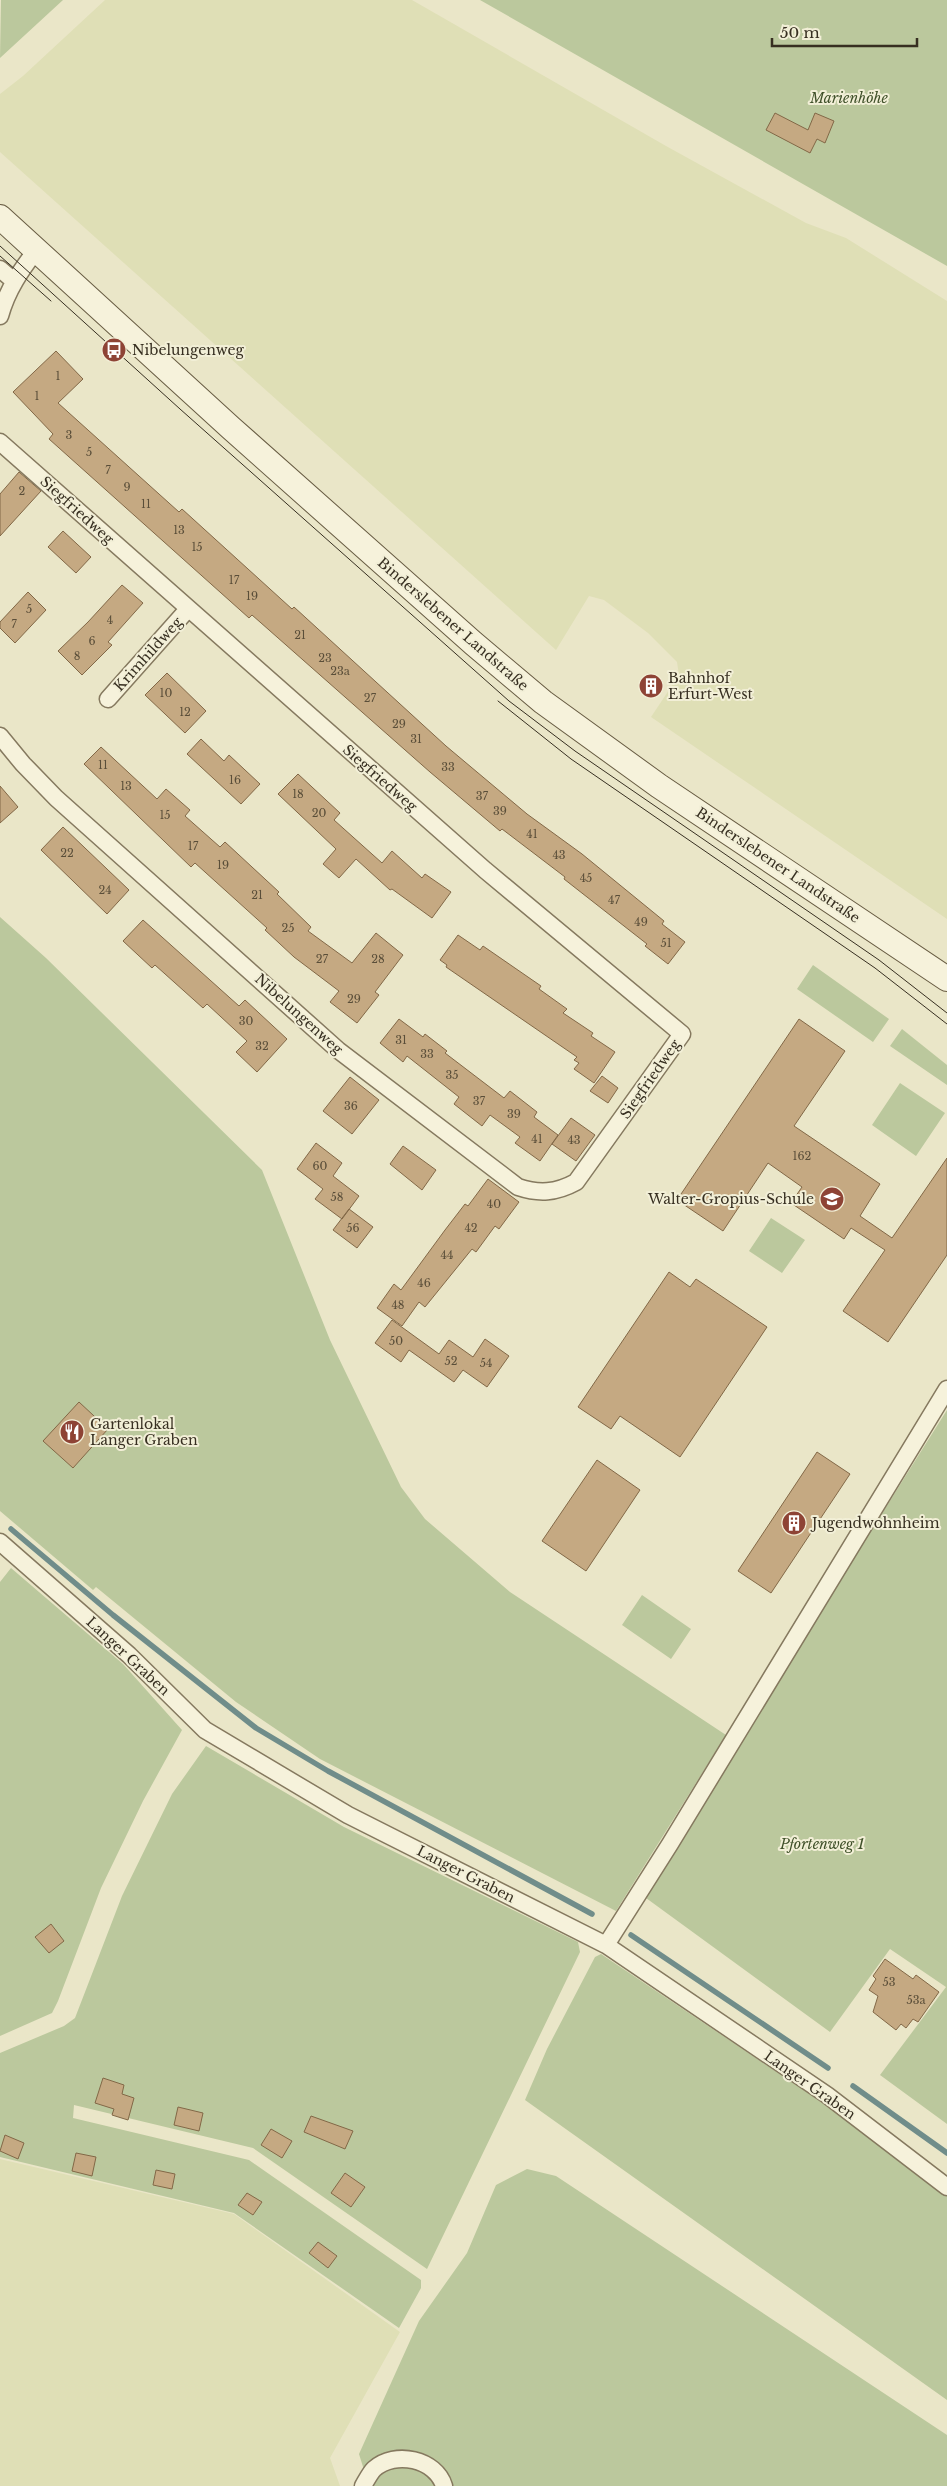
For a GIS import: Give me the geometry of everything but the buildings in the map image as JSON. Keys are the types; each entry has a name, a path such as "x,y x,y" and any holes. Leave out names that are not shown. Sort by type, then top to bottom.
{"main road":[{"name":"Binderslebener Landstraße","path":"0,217 38,249 238,434 473,644 543,702 660,786 947,980"}],"street":[{"path":"0,316 4,300 14,281 38,249"},
{"path":"0,269 14,281"},
{"name":"Siegfriedweg","path":"0,442 485,870 682,1034 617,1126"},
{"name":"Krimhildweg","path":"108,699 188,609"},
{"name":"Nibelungenweg","path":"0,736 23,764 56,798 338,1050 518,1187 532,1192 549,1192 576,1182 617,1126"},
{"path":"606,1945 670,1844 947,1389"},
{"name":"Langer Graben","path":"0,1542 129,1655 205,1730 348,1815 606,1945 827,2095 947,2188"},
{"path":"363,2486 374,2469 396,2459 412,2459 433,2468 444,2486"}],"green space":[{"path":"1,0 63,0 0,58"},
{"path":"105,0 412,0 666,146 806,223 846,238 947,301 947,919 651,717 679,675 677,662 648,633 604,600 589,596 556,650 0,152 0,94 23,76"},
{"name":"Marienhöhe","path":"480,0 947,0 947,266"},
{"path":"0,917 46,958 262,1170 330,1340 401,1487 425,1519 510,1592 726,1735 616,1911 320,1759 236,1702 96,1587 93,1590 0,1511"},
{"path":"813,965 889,1019 873,1042 797,989"},
{"path":"902,1029 947,1065 947,1085 890,1046"},
{"path":"900,1083 945,1113 916,1156 872,1125"},
{"path":"771,1218 805,1240 782,1273 749,1251"},
{"name":"Pfortenweg 1","path":"947,1410 947,2124 880,2075 946,1987 890,1949 830,2032 646,1898 739,1741"},
{"path":"11,1568 123,1664 182,1730 143,1801 101,1888 52,2013 0,2036 0,1582"},
{"path":"642,1595 691,1629 671,1659 622,1625"},
{"path":"206,1746 344,1827 578,1942 580,1952 427,2269 253,2148 74,2105 73,2118 249,2160 421,2280 421,2288 399,2328 234,2213 0,2157 0,2053 64,2026 75,2018 122,1896 172,1794"},
{"path":"601,1954 823,2103 947,2193 947,2400 525,2100 547,2049 595,1957"},
{"path":"0,2159 234,2214 400,2332 330,2458 340,2486 0,2486"},
{"path":"527,2169 556,2176 947,2435 947,2486 369,2486 359,2454 419,2321 467,2253 496,2185"}],"waterway":[{"path":"11,1529 113,1615 256,1728 328,1771 592,1914"},
{"path":"631,1935 828,2068"},
{"path":"853,2086 947,2153"}],"tram line":[{"path":"0,246 180,409 509,701 575,751 879,960 947,1013"},
{"path":"0,256 51,301"},
{"path":"498,701 571,759 875,968 947,1024"}],"place":[{"name":"Nibelungenweg","path":"114,350"},
{"name":"Bahnhof Erfurt-West","path":"651,686"},
{"name":"Walter-Gropius-Schule","path":"832,1199"},
{"name":"Gartenlokal Langer Graben","path":"72,1432"},
{"name":"Jugendwohnheim","path":"794,1523"}]}
